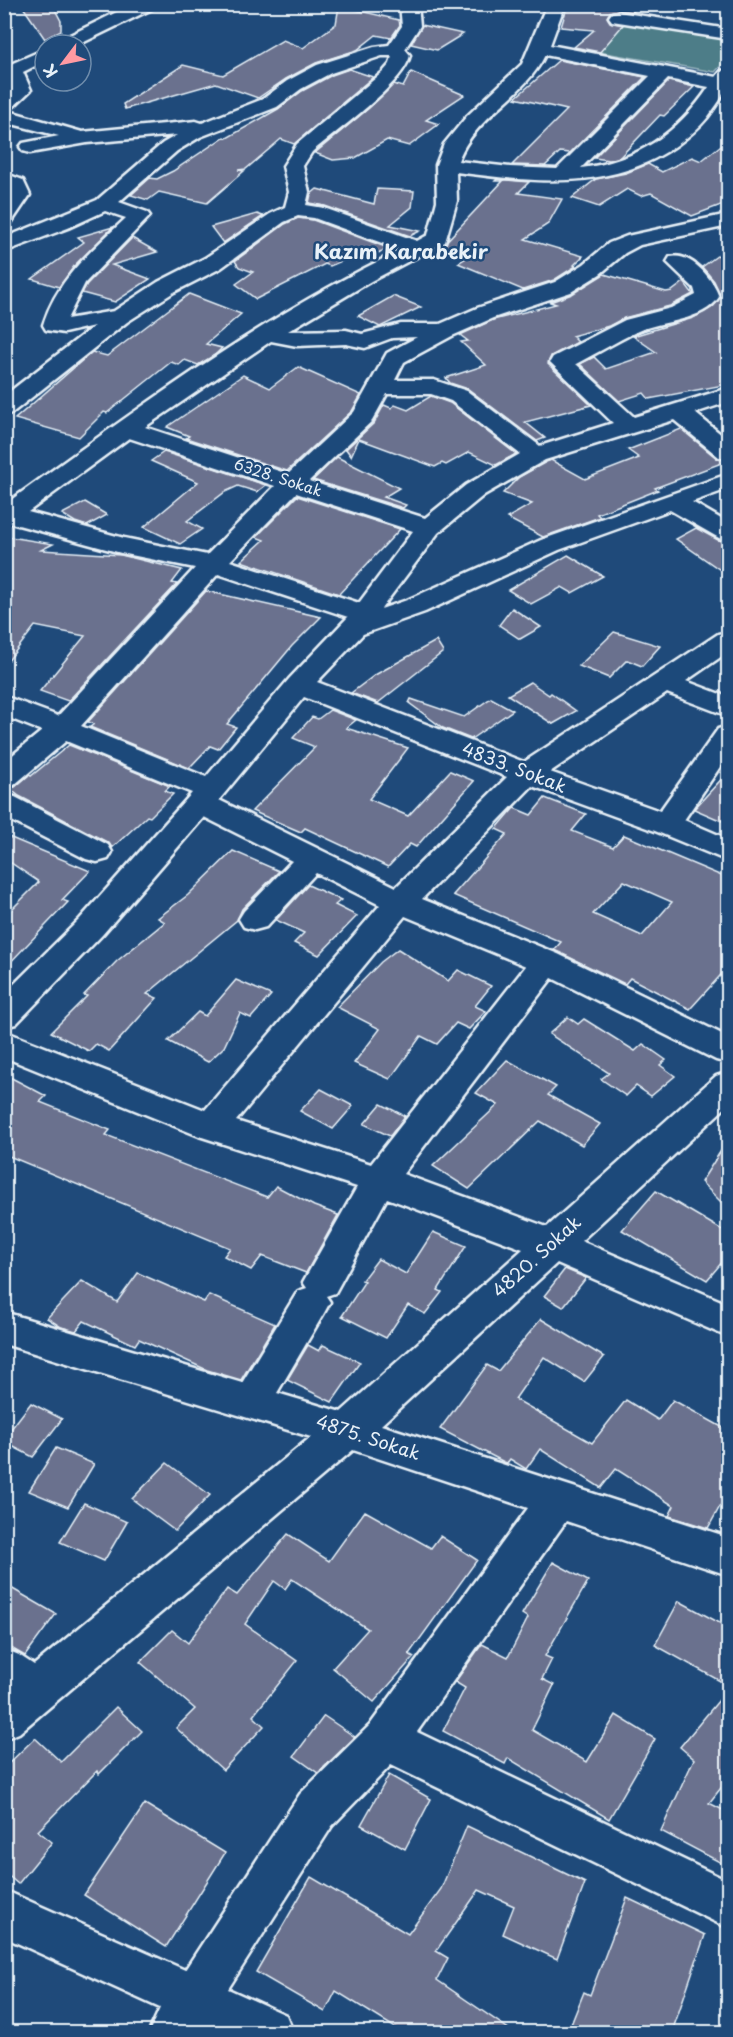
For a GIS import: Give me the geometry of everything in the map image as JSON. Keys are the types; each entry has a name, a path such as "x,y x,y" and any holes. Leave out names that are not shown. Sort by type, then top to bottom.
{"street":[{"path":"89,33 148,4"},
{"path":"395,50 411,26 409,4"},
{"path":"6,515 126,429 269,334 354,281 438,238 447,201 446,165 454,144 474,120 530,67 556,4"},
{"path":"618,17 729,34"},
{"path":"538,48 663,73 725,80"},
{"path":"4,246 104,204 170,147 193,133 270,103 294,85 324,69 380,51 395,50 401,55 399,64 390,76 304,148 293,166 299,192 295,210"},
{"path":"4,107 22,90 12,66 33,58"},
{"path":"562,177 663,73"},
{"path":"446,165 562,177 589,175 617,168 651,152 687,128 725,80"},
{"path":"4,117 87,137"},
{"path":"30,147 87,137 213,126"},
{"path":"4,179 16,184 20,195 15,205 6,212 4,219"},
{"path":"104,204 140,216 71,286 56,315 54,325 64,326 93,319 119,317"},
{"path":"4,408 119,317 166,287 213,262 277,218 295,210 317,212 419,249"},
{"path":"4,778 62,729 213,564 363,416 395,358 444,331 485,313 563,287 592,269 617,248 634,240 729,220"},
{"path":"617,248 718,272"},
{"path":"630,426 561,362 593,348 636,324 692,309 708,297 704,285 678,262"},
{"path":"269,334 297,339 346,337 365,341 377,334 411,329 444,331"},
{"path":"381,387 434,387 459,396 536,455"},
{"path":"4,1015 91,927 206,797 299,685 358,620 429,528 475,490 536,455 729,394"},
{"path":"678,411 729,452"},
{"name":"6328. Sokak","path":"126,429 429,528"},
{"path":"6,515 121,545 213,564 358,620 416,606 550,545 729,482"},
{"path":"673,502 729,533"},
{"path":"211,1126 400,902 527,774 729,640"},
{"path":"663,682 729,707"},
{"name":"4833. Sokak","path":"299,685 527,774 666,824 729,851"},
{"path":"4,705 62,729 206,797 312,859 400,902 547,962 729,1051"},
{"path":"666,824 729,735"},
{"path":"4,804 97,852"},
{"path":"255,919 312,859"},
{"path":"251,1402 378,1180 547,962"},
{"path":"4,1042 211,1126 378,1180 551,1244 729,1321"},
{"name":"4820. Sokak","path":"15,1692 347,1431 729,1085"},
{"name":"4875. Sokak","path":"4,1328 347,1431 729,1556"},
{"path":"185,2015 316,1810 386,1740 557,1500"},
{"path":"386,1740 729,1905"},
{"path":"4,1913 185,2015 268,2032"}],"green space":[{"path":"622,19 728,35 728,58 715,72 599,52"}],"building":[{"path":"21,4 52,4 61,21 61,30 56,33 41,33"},
{"path":"568,4 639,4 633,12 618,10 610,12 607,17 610,22 623,25 600,52 574,47 594,30 561,27"},
{"path":"339,6 399,20 400,25 391,38 376,35 357,50 316,63 286,79 258,98 216,83 125,109 123,104 183,65 223,75 283,40 303,48 336,24"},
{"path":"422,25 463,34 437,50 411,44"},
{"path":"559,60 645,77 570,153 560,152 545,166 512,165 567,110 515,98"},
{"path":"349,69 373,77 294,144 281,139 246,169 238,170 244,171 207,203 159,192 148,200 131,195 150,178 157,179 173,171 224,137 227,138 278,109 302,91"},
{"path":"411,72 464,95 426,120 439,124 409,146 387,140 355,158 333,160 315,153 394,84 403,87"},
{"path":"669,81 694,87 664,116 660,115 620,157 609,160 594,158"},
{"path":"729,139 729,202 692,216 651,193 641,196 627,189 599,207 572,198 596,179 626,173 648,164 662,172 692,157 701,161"},
{"path":"497,179 529,182 518,193 562,199 548,224 525,239 583,256 574,265 576,266 554,280 523,290 458,263 469,256 441,247 503,181 495,181"},
{"path":"317,189 374,204 377,189 414,191 412,207 390,225 420,231 410,236 325,206 309,203 311,194"},
{"path":"257,214 263,216 223,243 211,227"},
{"path":"298,218 313,220 388,248 368,258 358,254 330,266 325,264 256,299 236,284 253,272 239,267 235,261 285,224"},
{"path":"113,227 75,265 59,287 32,279 84,242 78,237"},
{"path":"132,238 157,252 112,265 150,279 115,302 82,293 87,284"},
{"path":"729,247 729,384 649,399 644,393 619,401 580,364 594,357 606,369 656,352 633,336 693,318 713,307 721,296 714,281 702,267"},
{"path":"604,274 666,292 672,291 684,282 693,294 670,306 624,318 609,326 572,336 578,342 551,356 548,364 591,405 525,422 545,438 537,441 468,389 450,383 446,378 486,365 461,342 468,341 460,335 493,320 556,304 550,302 572,294"},
{"path":"189,294 241,314 206,344 222,348 215,355 198,365 185,360 179,365 171,362 107,413 104,412 79,437 15,419 92,352 107,356"},
{"path":"393,296 421,307 380,327 358,316"},
{"path":"298,367 361,395 352,411 287,471 186,438 189,436 167,427 243,375 270,388"},
{"path":"431,396 450,403 516,454 496,465 469,452 446,465 442,463 435,467 359,439 351,456 346,449 374,423 384,405 391,408 395,405 408,410"},
{"path":"681,429 718,459 727,461 655,488 658,490 597,514 600,517 543,537 507,518 532,504 503,493 519,477 546,462 551,460 585,479 639,458 628,450"},
{"path":"164,452 266,485 257,492 238,486 225,492 187,521 202,529 180,544 144,527 198,482 151,461"},
{"path":"337,457 399,488 384,497 406,505 403,508 313,480"},
{"path":"297,496 400,529 339,594 241,561 264,540 256,537"},
{"path":"85,502 107,515 87,526 62,514"},
{"path":"696,528 718,540 729,543 729,576 676,539"},
{"path":"4,536 53,544 41,550 121,555 182,570 172,583 177,584 68,701 40,691 85,636 35,626 4,666"},
{"path":"568,555 603,576 572,593 562,587 531,604 508,590"},
{"path":"206,591 321,617 292,646 227,724 236,727 218,749 210,746 189,768 90,727 94,724 88,722"},
{"path":"512,608 541,627 520,639 499,625"},
{"path":"614,632 660,646 642,666 627,660 609,678 579,666"},
{"path":"436,641 443,652 378,703 351,693 375,675"},
{"path":"530,682 549,695 551,693 576,711 553,724 508,695"},
{"path":"491,698 513,710 471,739 443,728 409,703 411,699 464,717"},
{"path":"330,710 356,720 346,728 408,748 369,799 408,816 450,771 474,781 416,847 410,844 388,867 305,828 301,832 252,811 315,747 293,738 312,717 318,719"},
{"path":"69,745 170,786 165,791 173,794 150,817 147,816 112,848 109,843 19,796 9,788 15,787 29,775 31,776"},
{"path":"729,771 729,824 694,809"},
{"path":"545,798 586,814 572,831 613,847 624,835 729,879 729,966 690,1009 630,978 625,984 554,950 561,942 453,895 507,834 496,829 514,808 531,815","holes":["624,881 672,902 642,936 593,914"]},
{"path":"4,835 90,871 62,900 68,902 4,969 4,917 39,882 4,858"},
{"path":"233,851 279,871 242,909 237,920 147,994 157,998 109,1051 96,1044 89,1051 51,1032 87,996 84,995 117,961 165,922 158,918 188,895"},
{"path":"308,885 341,900 335,905 357,916 319,955 294,943 304,933 276,920"},
{"path":"398,949 448,981 458,970 491,986 475,1006 486,1011 469,1029 456,1023 437,1044 421,1036 390,1079 354,1063 380,1029 337,1007 381,962"},
{"path":"236,980 271,995 251,1018 240,1013 224,1047 208,1062 168,1041 198,1012 205,1016"},
{"path":"568,1017 578,1024 584,1019 635,1051 643,1044 666,1060 660,1065 675,1076 651,1096 636,1086 626,1096 601,1079 609,1073 549,1034"},
{"path":"507,1060 556,1087 548,1095 600,1124 582,1145 540,1121 469,1189 433,1166 498,1105 476,1093"},
{"path":"4,1074 46,1096 40,1102 110,1130 106,1135 267,1197 276,1186 314,1206 338,1215 306,1273 262,1256 251,1270 224,1256 230,1248 4,1154"},
{"path":"321,1089 353,1106 333,1129 300,1111"},
{"path":"381,1104 405,1116 390,1136 364,1124"},
{"path":"729,1138 729,1210 701,1182"},
{"path":"656,1191 729,1234 729,1254 707,1280 622,1230"},
{"path":"433,1232 466,1246 438,1290 442,1292 425,1314 408,1305 386,1338 342,1316 365,1281 362,1280 378,1259 406,1274"},
{"path":"565,1269 586,1278 563,1307 544,1296"},
{"path":"138,1273 204,1302 209,1295 275,1324 241,1380 207,1370 139,1339 135,1345 84,1321 76,1331 61,1327 47,1318 82,1281 117,1302"},
{"path":"541,1319 604,1357 584,1382 544,1357 515,1399 592,1443 626,1400 658,1420 673,1400 729,1431 729,1490 708,1528 669,1516 674,1506 616,1469 601,1488 540,1449 526,1469 510,1459 507,1463 504,1462 440,1429 487,1365 498,1371"},
{"path":"308,1345 319,1351 323,1345 360,1362 332,1402 287,1380"},
{"path":"31,1403 62,1419 33,1457 4,1442 4,1438"},
{"path":"56,1448 94,1464 68,1507 29,1491"},
{"path":"167,1463 210,1495 175,1531 132,1499"},
{"path":"84,1503 127,1522 104,1561 60,1542"},
{"path":"365,1511 431,1548 440,1536 477,1560 409,1654 414,1657 374,1702 333,1668 368,1629 292,1579 285,1589 274,1581 245,1624 297,1661 253,1716 264,1726 223,1770 176,1728 195,1709 140,1662 172,1630 188,1643 227,1589 237,1595 288,1534 329,1561"},
{"path":"553,1562 588,1581 545,1656 552,1659 542,1679 554,1685 532,1730 587,1762 616,1715 655,1739 609,1819 508,1758 505,1764 443,1731 465,1688 455,1682 482,1644 508,1657 528,1618 522,1614"},
{"path":"4,1584 56,1614 25,1656 4,1644"},
{"path":"679,1601 729,1628 729,1686 655,1645"},
{"path":"729,1688 729,1778 709,1803 729,1813 729,1867 661,1831 694,1759 680,1747"},
{"path":"116,1707 142,1731 99,1774 97,1771 38,1831 52,1842 18,1884 4,1872 4,1768 35,1738 61,1762"},
{"path":"324,1716 355,1737 318,1773 294,1756"},
{"path":"389,1775 431,1799 405,1849 361,1825"},
{"path":"145,1804 225,1853 166,1947 84,1895"},
{"path":"467,1826 585,1883 557,1959 503,1934 514,1906 479,1890 436,1951 448,1958 437,1980 513,2032 402,2032 336,1991 325,2012 256,1972 311,1877 408,1934 441,1889"},
{"path":"627,1898 705,1935 672,2032 568,2032 584,1992 590,1995"}],"district":[{"name":"Kazım Karabekir","path":"401,252"}]}
